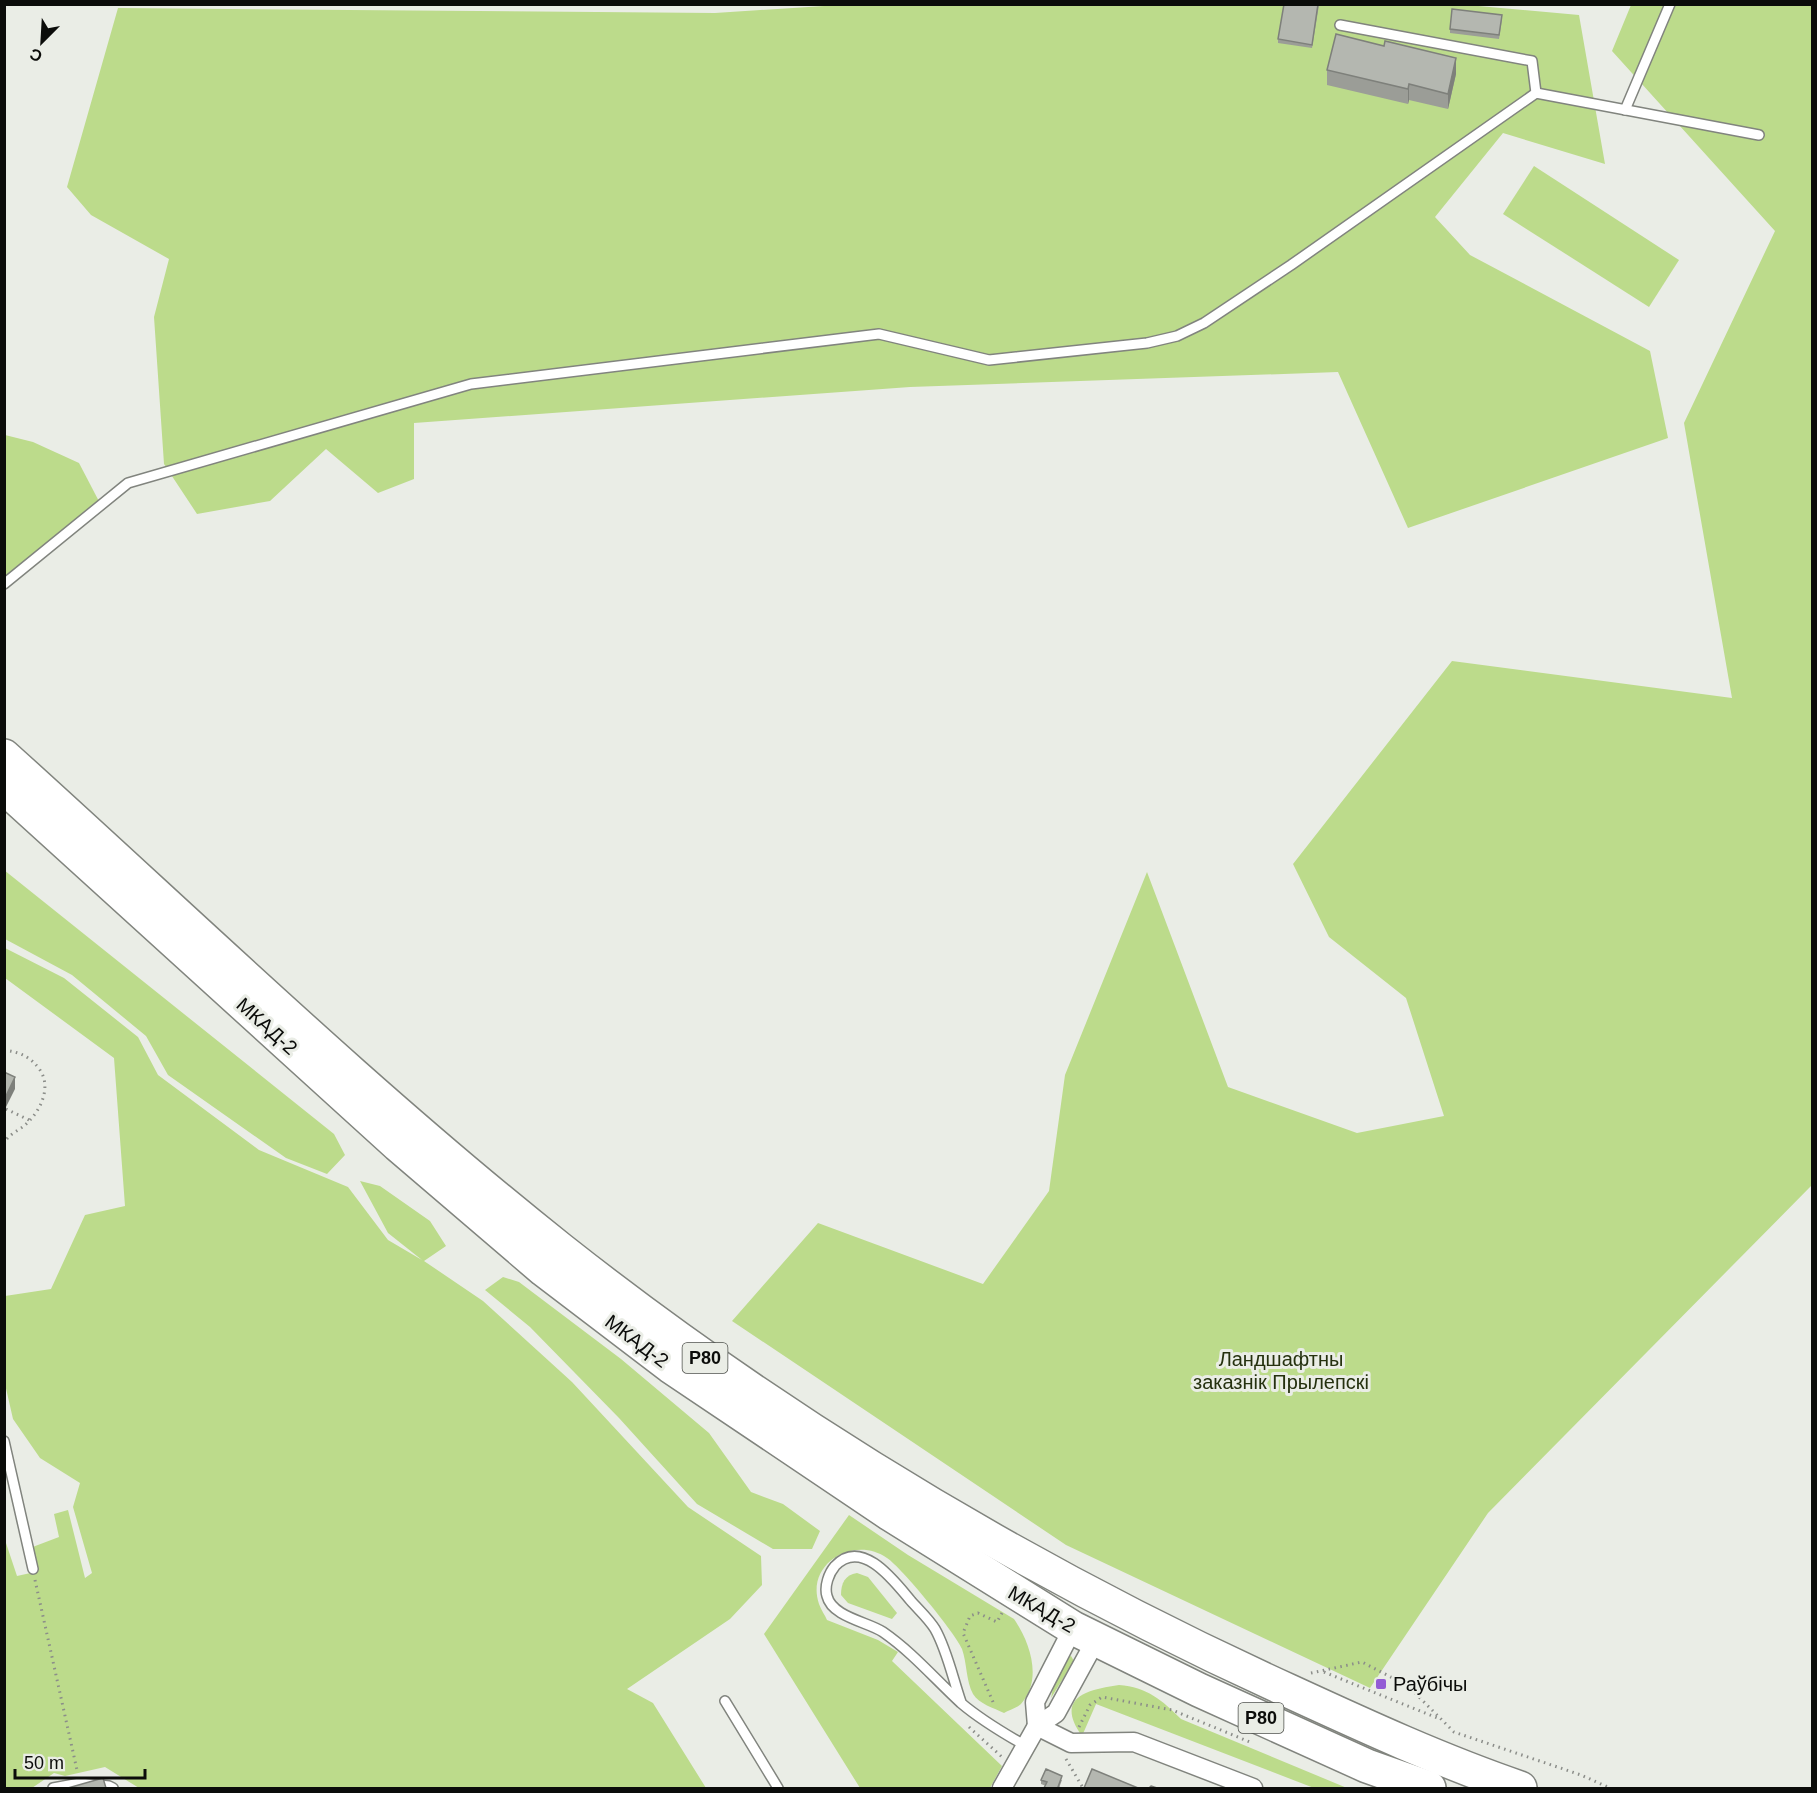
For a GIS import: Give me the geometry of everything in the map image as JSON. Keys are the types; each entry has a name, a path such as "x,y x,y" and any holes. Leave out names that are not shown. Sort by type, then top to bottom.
{"highway":[{"name":"Р80","path":"4,756 415,1129 560,1248 688,1347 893,1481 1069,1584 1141,1621 1403,1743 1520,1788"},
{"name":"МКАД-2","path":"4,787 398,1145 544,1270 670,1366 899,1520 1088,1629 1367,1766 1430,1788"},
{"path":"1069,1584 1088,1629 1141,1621"}],"street":[{"path":"1002,1788 1037,1726 1056,1713 1088,1629"},
{"path":"1088,1629 1035,1702 1037,1726 1067,1749 1134,1742 1253,1788"}],"lane":[{"path":"1625,110 1670,4"},
{"path":"1340,25 1532,61 1536,93"},
{"path":"4,584 128,483 471,384 879,334 989,360 1147,343 1177,336 1204,323 1291,265 1536,93 1759,135"},
{"path":"4,1442 33,1569"},
{"path":"961,1702 935,1629 885,1570 867,1559 850,1557 839,1562 831,1571 827,1583 827,1595 831,1605 843,1614 866,1622 902,1647 961,1702 982,1720 1026,1746"},
{"path":"725,1701 778,1788"},
{"path":"53,1788 81,1783 112,1788"}],"path":[{"path":"4,1050 27,1057 43,1074 45,1087 42,1101 29,1120 6,1137 4,1143"},
{"path":"6,1109 29,1120"},
{"path":"33,1569 81,1783"},
{"path":"993,1702 963,1632 970,1616 978,1613 997,1622 1003,1611"},
{"path":"1309,1674 1362,1662 1408,1686 1454,1732 1581,1775 1610,1788"},
{"path":"1322,1671 1442,1720"},
{"path":"1083,1788 1067,1749 1090,1705 1102,1696 1172,1710 1258,1746"},
{"path":"973,1732 1007,1761"}],"green space":[{"path":"855,4 1456,4 1579,15 1605,164 1503,133 1435,217 1470,255 1650,351 1668,438 1408,528 1338,372 910,387 414,423 414,479 378,493 326,449 270,501 197,514 164,464 154,317 169,259 91,215 67,187 118,8 715,13"},
{"name":"Ландшафтны заказнік Прылепскі","path":"1631,5 1812,5 1812,1185 1488,1513 1370,1688 1066,1545 732,1321 818,1223 983,1284 1049,1191 1065,1075 1147,872 1228,1087 1357,1133 1444,1116 1406,998 1329,937 1293,864 1452,661 1732,698 1684,423 1775,231 1612,51"},
{"path":"1534,166 1679,260 1649,307 1503,214"},
{"path":"5,435 33,442 79,463 103,509 5,577"},
{"path":"4,870 334,1134 345,1155 327,1174 286,1158 168,1075 146,1036 72,975 5,939"},
{"path":"5,948 64,978 138,1037 158,1075 259,1150 348,1187 388,1240 422,1260 388,1233 360,1181 380,1186 430,1221 446,1246 424,1261 483,1301 572,1382 688,1507 761,1556 762,1585 730,1619 627,1689 653,1703 706,1788 139,1788 105,1767 65,1776 54,1773 32,1788 5,1788 4,1537 17,1576 35,1572 30,1548 59,1537 54,1514 68,1510 85,1578 92,1573 73,1507 80,1483 40,1458 13,1419 5,1384 5,1296 51,1289 85,1215 125,1206 114,1058 5,978"},
{"path":"503,1277 519,1282 621,1359 709,1433 751,1492 783,1504 820,1531 812,1549 773,1549 697,1504 619,1418 530,1327 485,1290"},
{"path":"849,1515 908,1555 1014,1619 1020,1628 1032,1661 1031,1684 1021,1704 1004,1713 983,1703 973,1694 964,1654 958,1641 916,1587 887,1558 874,1552 861,1550 848,1552 836,1557 826,1565 819,1576 817,1589 819,1604 827,1620 878,1640 898,1652 892,1661 1002,1766 990,1788 860,1788 764,1634"},
{"path":"857,1573 868,1577 897,1613 892,1619 848,1603 841,1595 844,1580"},
{"path":"1071,1656 1074,1661 1051,1698 1054,1683 1068,1657"},
{"path":"1119,1685 1138,1688 1146,1692 1181,1719 1347,1788 1314,1788 1096,1704 1082,1736 1074,1723 1073,1704 1085,1693"}],"building":[{"path":"1284,4 1318,4 1312,45 1278,39"},
{"path":"1452,9 1502,15 1499,35 1450,29"},
{"path":"1336,34 1384,46 1385,41 1456,58 1448,94 1409,84 1408,89 1327,70"},
{"path":"4,1072 15,1077 4,1100"},
{"path":"1046,1769 1062,1776 1058,1787 1061,1788 1044,1788 1047,1782 1041,1780"},
{"path":"1092,1769 1138,1788 1084,1788"},
{"path":"103,1778 106,1788 68,1788"}],"place":[{"name":"Раўбічы","path":"1381,1684"}]}
